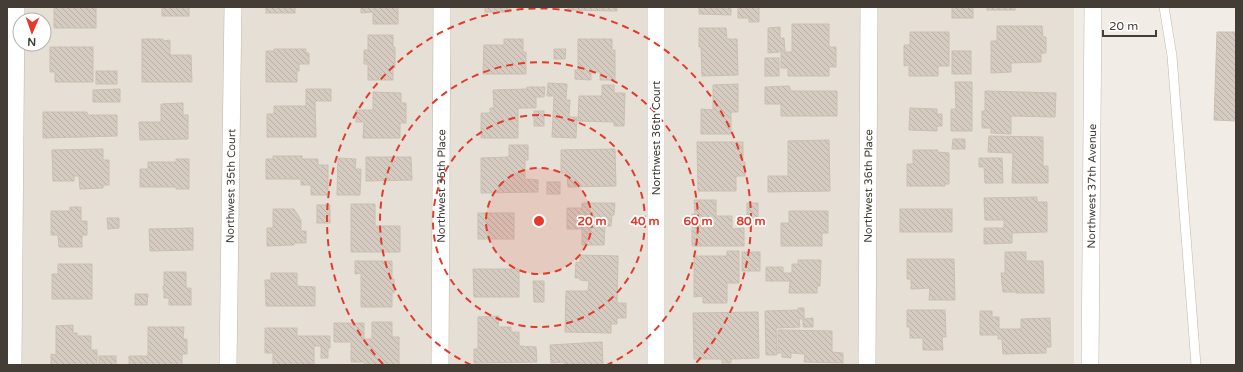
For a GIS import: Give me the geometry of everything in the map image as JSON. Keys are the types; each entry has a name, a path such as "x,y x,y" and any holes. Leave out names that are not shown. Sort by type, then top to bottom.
{"street":[{"path":"13,365 16,7"},
{"name":"Northwest 35th Court","path":"228,365 233,7"},
{"name":"Northwest 35th Place","path":"440,365 442,7"},
{"name":"Northwest 36th Court","path":"656,7 656,365"},
{"name":"Northwest 36th Place","path":"867,365 869,7"},
{"name":"Northwest 37th Avenue","path":"1090,365 1093,7"}],"lane":[{"path":"1164,7 1172,64 1196,365"}],"shaded area":[{"path":"7,7 1074,7 1074,365 7,365"}],"building":[{"path":"96,7 96,28 54,28 54,8"},
{"path":"162,7 189,7 189,16 162,16"},
{"path":"266,7 295,7 295,13 266,13"},
{"path":"361,7 401,7 398,8 398,24 373,24 373,12 361,13"},
{"path":"485,7 510,7 510,12 485,12"},
{"path":"568,7 617,7 617,11 568,10"},
{"path":"699,7 731,7 731,15 699,14"},
{"path":"738,7 759,7 759,22 749,22 749,18 738,18"},
{"path":"952,7 973,7 973,18 952,18"},
{"path":"987,7 1015,7 1015,10 987,10"},
{"path":"792,24 829,24 829,47 836,47 836,67 829,67 829,76 788,76 788,68 781,68 781,52 792,52"},
{"path":"997,26 1042,26 1043,37 1046,37 1046,53 1041,53 1041,62 1011,63 1011,72 991,73 991,41 997,41"},
{"path":"780,27 780,38 784,38 785,51 768,53 768,28"},
{"path":"699,28 726,28 727,39 737,39 738,75 702,76"},
{"path":"910,32 949,32 949,66 938,66 938,76 909,76 909,65 904,66 904,45 910,45"},
{"path":"1217,32 1236,32 1236,121 1214,120"},
{"path":"368,35 393,35 393,47 395,47 395,68 393,68 393,80 368,80 368,64 364,64 364,50 368,50"},
{"path":"142,39 163,39 163,41 170,40 170,55 191,55 192,82 142,82"},
{"path":"504,39 523,39 523,52 526,52 526,74 483,74 484,45 504,45"},
{"path":"578,39 612,39 612,50 615,50 615,80 600,80 600,72 591,72 591,80 575,79 575,70 578,70"},
{"path":"52,47 93,47 93,82 55,82 55,72 50,72 50,52 52,52"},
{"path":"274,49 306,49 306,53 309,53 309,64 299,64 299,71 297,71 297,82 266,82 266,51 274,51"},
{"path":"554,49 566,49 565,59 554,59"},
{"path":"952,51 971,51 971,74 952,74"},
{"path":"765,58 779,58 779,76 765,76"},
{"path":"96,71 117,71 117,84 96,84"},
{"path":"955,82 972,82 972,131 951,131 951,109 956,109"},
{"path":"548,83 567,84 566,100 570,100 569,117 577,117 576,138 552,137 554,96 547,96"},
{"path":"738,84 738,112 731,112 731,134 701,134 701,109 713,110 713,85"},
{"path":"602,85 614,85 614,93 625,93 624,126 614,126 614,122 578,121 579,96 602,96"},
{"path":"789,86 791,91 837,91 837,116 781,116 781,104 765,104 765,87"},
{"path":"527,87 545,87 544,97 536,97 536,108 518,108 518,138 481,138 481,113 490,113 490,108 494,108 493,90 527,89"},
{"path":"120,89 120,102 93,102 93,90"},
{"path":"306,89 331,89 331,101 315,101 316,137 267,137 267,114 274,114 274,106 306,106"},
{"path":"985,91 1056,93 1055,117 1011,116 1011,134 991,133 991,128 982,128 982,111 985,111"},
{"path":"373,92 401,93 401,103 406,103 406,123 400,123 400,138 363,138 364,122 356,122 356,110 373,110"},
{"path":"183,103 183,115 188,115 188,139 140,140 139,122 161,122 161,104"},
{"path":"910,108 937,109 937,114 942,114 942,126 937,126 937,131 909,130"},
{"path":"534,111 544,111 544,126 534,126"},
{"path":"43,112 87,112 88,115 117,115 117,136 43,138"},
{"path":"989,136 1043,137 1043,166 1048,166 1048,183 1012,183 1013,153 988,152"},
{"path":"953,139 965,139 965,149 952,149"},
{"path":"829,140 830,191 768,192 768,176 788,176 788,141"},
{"path":"697,142 743,142 745,176 736,176 736,191 698,191"},
{"path":"509,145 528,145 528,160 525,160 525,179 538,180 538,192 481,193 481,158 509,157"},
{"path":"103,149 103,160 109,160 109,185 103,185 103,188 80,189 79,176 74,176 74,181 53,181 52,150"},
{"path":"615,149 616,186 568,187 567,173 561,173 561,150"},
{"path":"913,150 938,150 937,152 949,153 949,184 945,184 945,186 907,186 907,164 913,164"},
{"path":"273,156 302,156 302,159 318,159 318,165 328,165 328,195 311,195 311,185 301,185 301,179 266,179 266,159 273,159"},
{"path":"366,157 411,157 412,180 366,181"},
{"path":"338,158 356,159 355,169 361,169 360,195 337,195"},
{"path":"979,158 1002,158 1003,183 985,183 984,167 979,167"},
{"path":"176,159 189,159 189,189 176,189 176,187 140,187 140,169 148,169 148,162 176,162"},
{"path":"547,182 560,182 560,194 547,194"},
{"path":"1037,197 1037,202 1047,202 1047,232 1012,233 1012,243 984,244 984,228 1004,228 1004,220 985,220 984,198"},
{"path":"694,200 716,200 716,216 732,216 732,229 744,228 744,246 692,246 692,214 695,214"},
{"path":"582,203 615,203 611,226 605,226 604,245 582,245 582,229 567,229 567,208 582,208"},
{"path":"747,203 758,203 758,220 747,220"},
{"path":"351,204 375,204 375,226 400,226 400,252 351,252"},
{"path":"317,205 330,205 330,223 317,223"},
{"path":"70,207 81,207 81,221 87,221 87,235 82,235 82,247 59,247 58,235 51,235 51,211 70,211"},
{"path":"273,209 294,209 301,220 301,231 306,231 306,243 267,246 267,228 273,228"},
{"path":"900,209 952,209 952,232 900,232"},
{"path":"789,211 828,211 828,233 822,233 822,246 781,246 781,223 789,223"},
{"path":"478,213 514,213 514,239 478,239"},
{"path":"107,218 119,218 119,228 108,229"},
{"path":"193,228 193,250 150,251 149,229"},
{"path":"727,251 739,251 739,283 727,283 727,303 703,303 703,296 694,297 694,256 727,256"},
{"path":"742,252 760,252 760,271 742,271"},
{"path":"1005,252 1026,252 1026,261 1043,261 1044,293 1003,292 1001,273 1005,273"},
{"path":"580,255 618,256 617,303 626,303 626,318 617,318 617,324 611,324 611,333 565,332 566,291 588,291 589,281 575,278 576,262 580,263"},
{"path":"907,259 954,259 955,300 929,300 930,288 911,289 911,279 907,279"},
{"path":"798,260 821,260 820,286 817,286 817,293 789,293 790,281 766,281 766,267 783,267 783,273 792,273 792,264 798,264"},
{"path":"355,261 392,261 394,293 392,292 392,307 361,307 361,273 355,274"},
{"path":"58,264 92,264 92,299 52,299 52,274 58,274"},
{"path":"473,269 519,269 519,297 474,297"},
{"path":"164,272 186,272 186,288 191,288 191,305 169,305 169,298 164,298"},
{"path":"271,273 297,273 297,286 315,287 315,306 266,306 265,280 271,280"},
{"path":"533,281 544,281 544,302 534,302"},
{"path":"135,294 148,294 147,305 135,305"},
{"path":"798,308 804,308 804,319 813,318 813,327 803,327 803,319 799,319 800,327 776,328 777,355 766,355 765,311 799,310"},
{"path":"907,310 945,310 946,337 942,337 943,350 923,350 923,338 910,338 910,327 907,327"},
{"path":"980,311 992,311 992,317 999,317 999,329 1021,329 1021,319 1050,318 1051,347 1046,347 1046,353 1003,354 1002,339 998,339 998,335 980,335"},
{"path":"758,312 759,358 731,359 731,363 722,363 722,359 694,359 693,313"},
{"path":"499,316 498,327 511,327 511,332 519,332 519,346 536,347 537,362 474,363 474,349 478,349 478,317"},
{"path":"372,322 392,322 392,337 399,337 399,365 364,365 364,362 351,362 351,342 334,342 334,323 364,323 364,339 372,339"},
{"path":"73,325 73,333 77,333 77,336 91,336 91,350 97,350 97,365 51,365 51,354 56,355 56,326"},
{"path":"148,327 184,327 183,339 187,339 187,354 182,354 182,365 129,364 129,356 148,356"},
{"path":"265,328 297,328 297,336 330,336 328,358 321,358 321,346 314,346 314,364 273,365 273,353 265,353"},
{"path":"778,330 832,331 832,352 843,353 843,363 804,362 805,354 791,353 791,358 782,357 782,353 778,353"},
{"path":"602,342 603,365 565,365 564,362 551,363 550,345"},
{"path":"99,356 116,356 116,365 99,365"}]}
